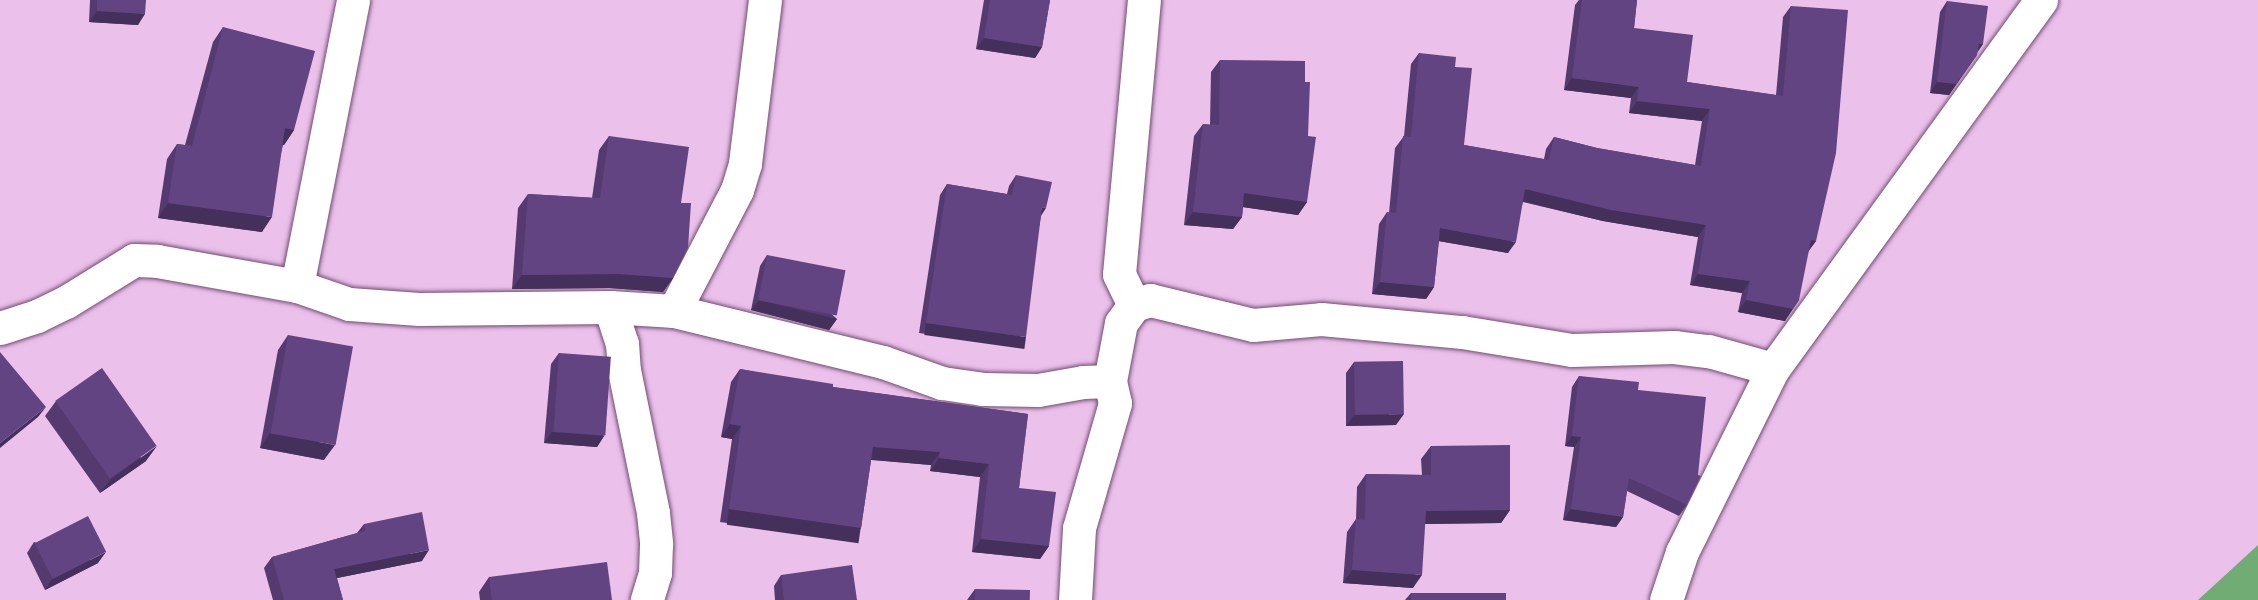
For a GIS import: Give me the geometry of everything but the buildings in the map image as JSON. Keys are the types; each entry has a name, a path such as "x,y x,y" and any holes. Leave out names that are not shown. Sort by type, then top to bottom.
{"street":[{"path":"297,286 353,0"},
{"path":"674,311 737,190 745,163 765,0"},
{"path":"1134,305 1119,274 1144,0"},
{"path":"1666,600 1682,552 1773,369 2038,1"},
{"path":"0,328 37,316 66,302 134,260 157,261 297,286 349,304 419,309 610,307 674,311 883,362 952,385 983,389 1038,390 1083,382 1110,381"},
{"path":"1075,600 1079,528 1114,403 1110,381 1120,323 1134,305 1150,300 1253,325 1321,319 1462,332 1572,350 1674,347 1709,351 1773,369"},
{"path":"610,307 622,343 624,370 653,513 656,543 655,573 646,600"}],"green space":[{"path":"2258,545 2258,600 2198,600"}]}
